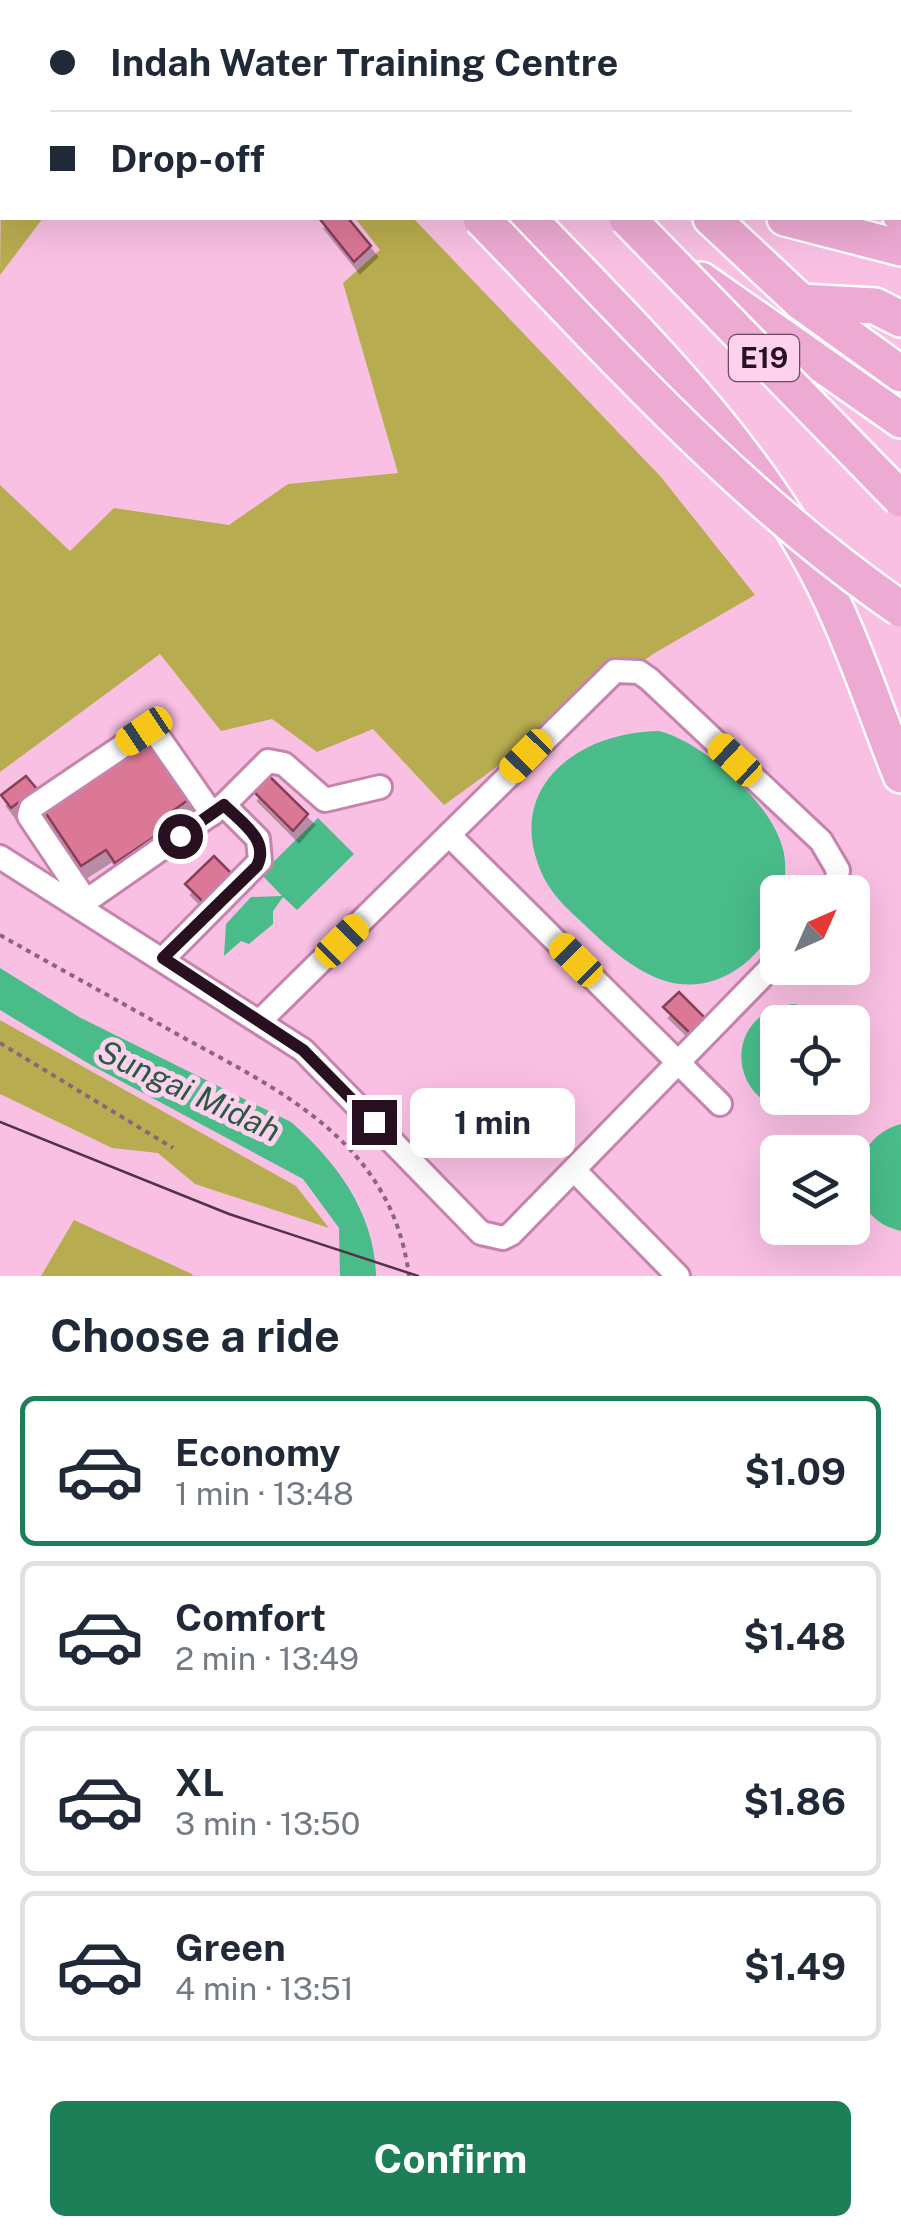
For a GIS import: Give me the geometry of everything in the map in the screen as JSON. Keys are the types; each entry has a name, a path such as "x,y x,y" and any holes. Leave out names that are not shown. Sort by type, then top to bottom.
{"highway":[{"path":"483,220 712,458 818,550 901,610"},
{"path":"530,220 668,364 772,495 824,584 901,776"},
{"path":"621,220 901,420"},
{"name":"E19","path":"629,220 901,499"},
{"path":"713,220 800,302 901,374"},
{"path":"793,220 901,248"},
{"path":"800,302 875,306 901,319"}],"lane":[{"path":"262,1020 603,677 626,670 648,679 821,841 838,875"},
{"path":"82,904 30,816 31,808 148,730 156,732 218,809 258,839 260,861 163,958"},
{"path":"82,904 218,809 274,760 284,764 324,800 380,787"},
{"path":"449,835 720,1104"},
{"path":"0,858 82,904 262,1020 320,1066 481,1233 502,1238 574,1170 760,978"},
{"path":"574,1170 678,1276"}],"path":[{"path":"0,935 270,1086 324,1122 366,1169 394,1212 404,1240 409,1276"},
{"path":"0,1043 173,1148"}],"shaded area":[{"path":"1,220 41,220 0,275"},
{"path":"357,220 415,220 661,477 755,595 653,654 444,805 373,729 317,752 272,719 221,731 160,654 0,772 0,485 70,551 114,508 229,525 288,484 398,473 343,283 380,250"},
{"path":"0,1020 296,1186 329,1228 195,1184 158,1153 112,1148 0,1094"},
{"path":"74,1220 192,1274 193,1276 41,1276"}],"water":[{"path":"659,731 714,760 749,793 775,829 782,846 785,875 760,875 760,947 743,965 721,978 680,984 642,970 623,959 570,912 544,878 533,846 532,818 540,793 554,772 575,755 628,734"},
{"path":"318,818 354,854 297,910 283,897 273,911 273,924 249,944 241,941 224,956 226,924 251,897 282,896 261,874"},
{"name":"Sungai Midah","path":"0,968 79,1017 291,1122 324,1154 350,1191 369,1231 376,1276 340,1276 339,1228 303,1179 91,1065 0,1010"},
{"path":"760,1018 760,1097 745,1077 741,1058 744,1039"},
{"path":"901,1124 901,1231 881,1223 870,1213 870,1144 882,1132"}],"building":[{"path":"321,220 350,220 371,246 354,262"},
{"path":"143,737 188,800 163,818 169,827 115,863 106,850 81,866 41,806"},
{"path":"266,773 308,814 293,831 252,790"},
{"path":"26,776 37,789 11,808 1,795"},
{"path":"214,856 233,875 204,903 185,884"},
{"path":"679,992 709,1022 694,1037 663,1007"}],"tram line":[{"path":"0,1122 229,1214 418,1276"}],"route":[{"path":"180,836 224,805 258,839 262,855 257,866 163,958 303,1050 374,1122"}]}
